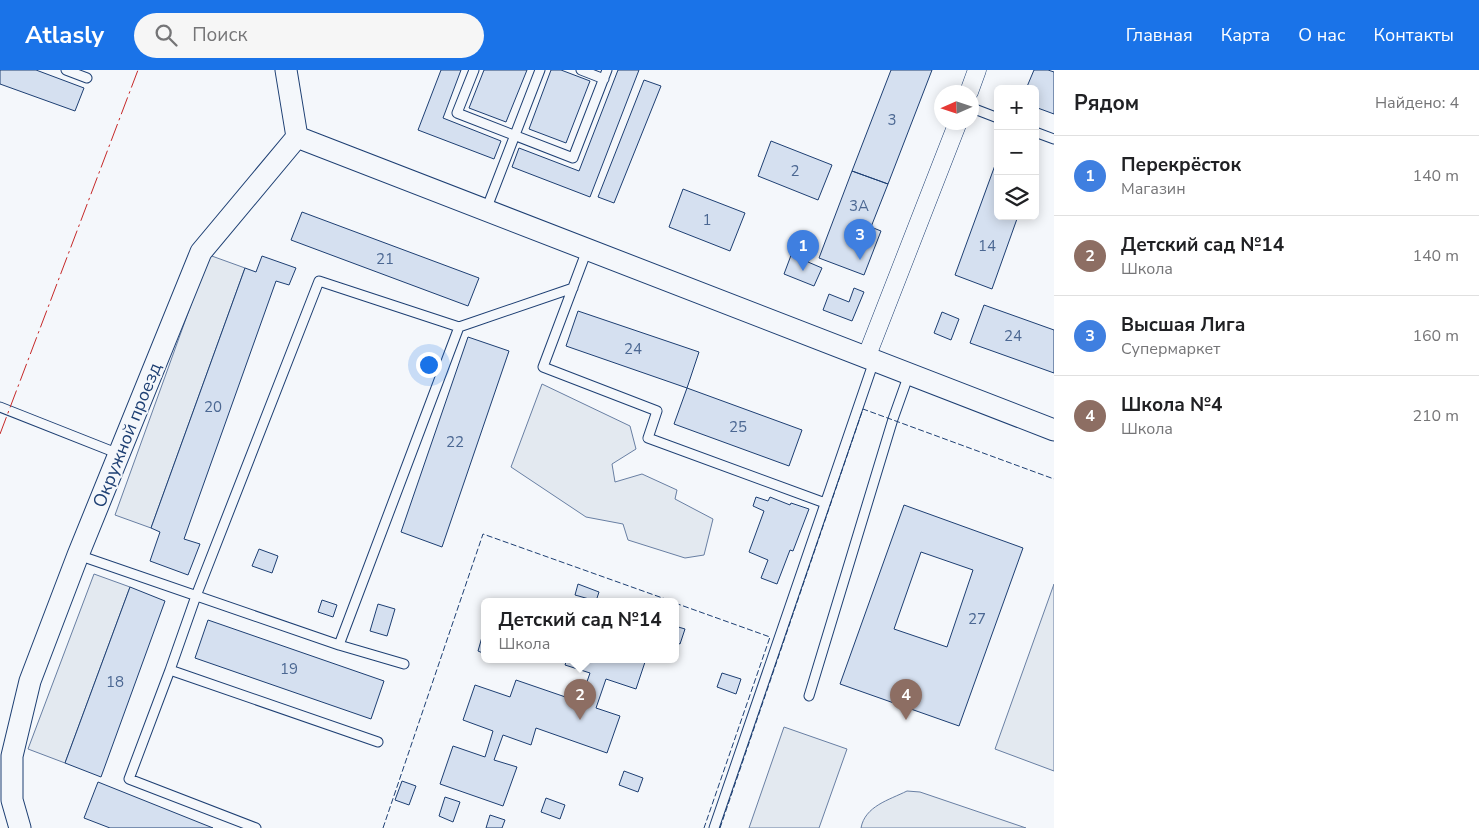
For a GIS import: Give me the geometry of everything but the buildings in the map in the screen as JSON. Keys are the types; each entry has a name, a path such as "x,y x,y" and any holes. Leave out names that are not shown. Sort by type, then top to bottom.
{"street":[{"path":"286,70 297,137 1054,430"},
{"path":"972,85 977,70"},
{"path":"870,359 955,130"},
{"name":"Окружной проезд","path":"20,828 12,800 12,756 30,681 78,555 201,252 297,137"}],"lane":[{"path":"66,70 87,78"},
{"path":"474,70 457,113 573,158 605,74 581,70"},
{"path":"486,211 540,70"},
{"path":"979,111 994,116"},
{"path":"1039,133 1054,139"},
{"path":"587,250 543,367 657,411 648,438 825,503"},
{"path":"256,828 129,779 196,596 319,281 460,327 573,288"},
{"path":"339,645 460,327"},
{"path":"714,828 825,503 870,359"},
{"path":"809,696 893,419 909,374"},
{"path":"0,407 119,454"},
{"path":"78,555 339,645 404,664"},
{"path":"170,670 378,742"}],"shaded area":[{"path":"209,255 245,268 151,528 115,515"},
{"path":"542,384 630,426 636,449 612,464 615,482 642,474 677,490 675,499 713,519 704,555 685,558 628,540 623,524 586,517 511,467"},
{"path":"94,574 130,587 65,763 28,749"},
{"path":"1054,584 1054,771 995,749"},
{"path":"784,727 847,749 819,828 749,828"},
{"path":"907,791 920,792 1026,828 861,828 863,820 873,809"}],"fence":[{"path":"720,828 863,409 1054,479"},
{"path":"383,828 483,534 663,598"},
{"path":"679,604 770,637 704,828"}],"power":[{"path":"0,434 138,70"}],"place":[{"name":"Высшая Лига","path":"860,260"},
{"name":"Перекрёсток","path":"803,271"},
{"name":"Детский сад №14","path":"580,720"},
{"name":"Школа №4","path":"906,720"}]}
